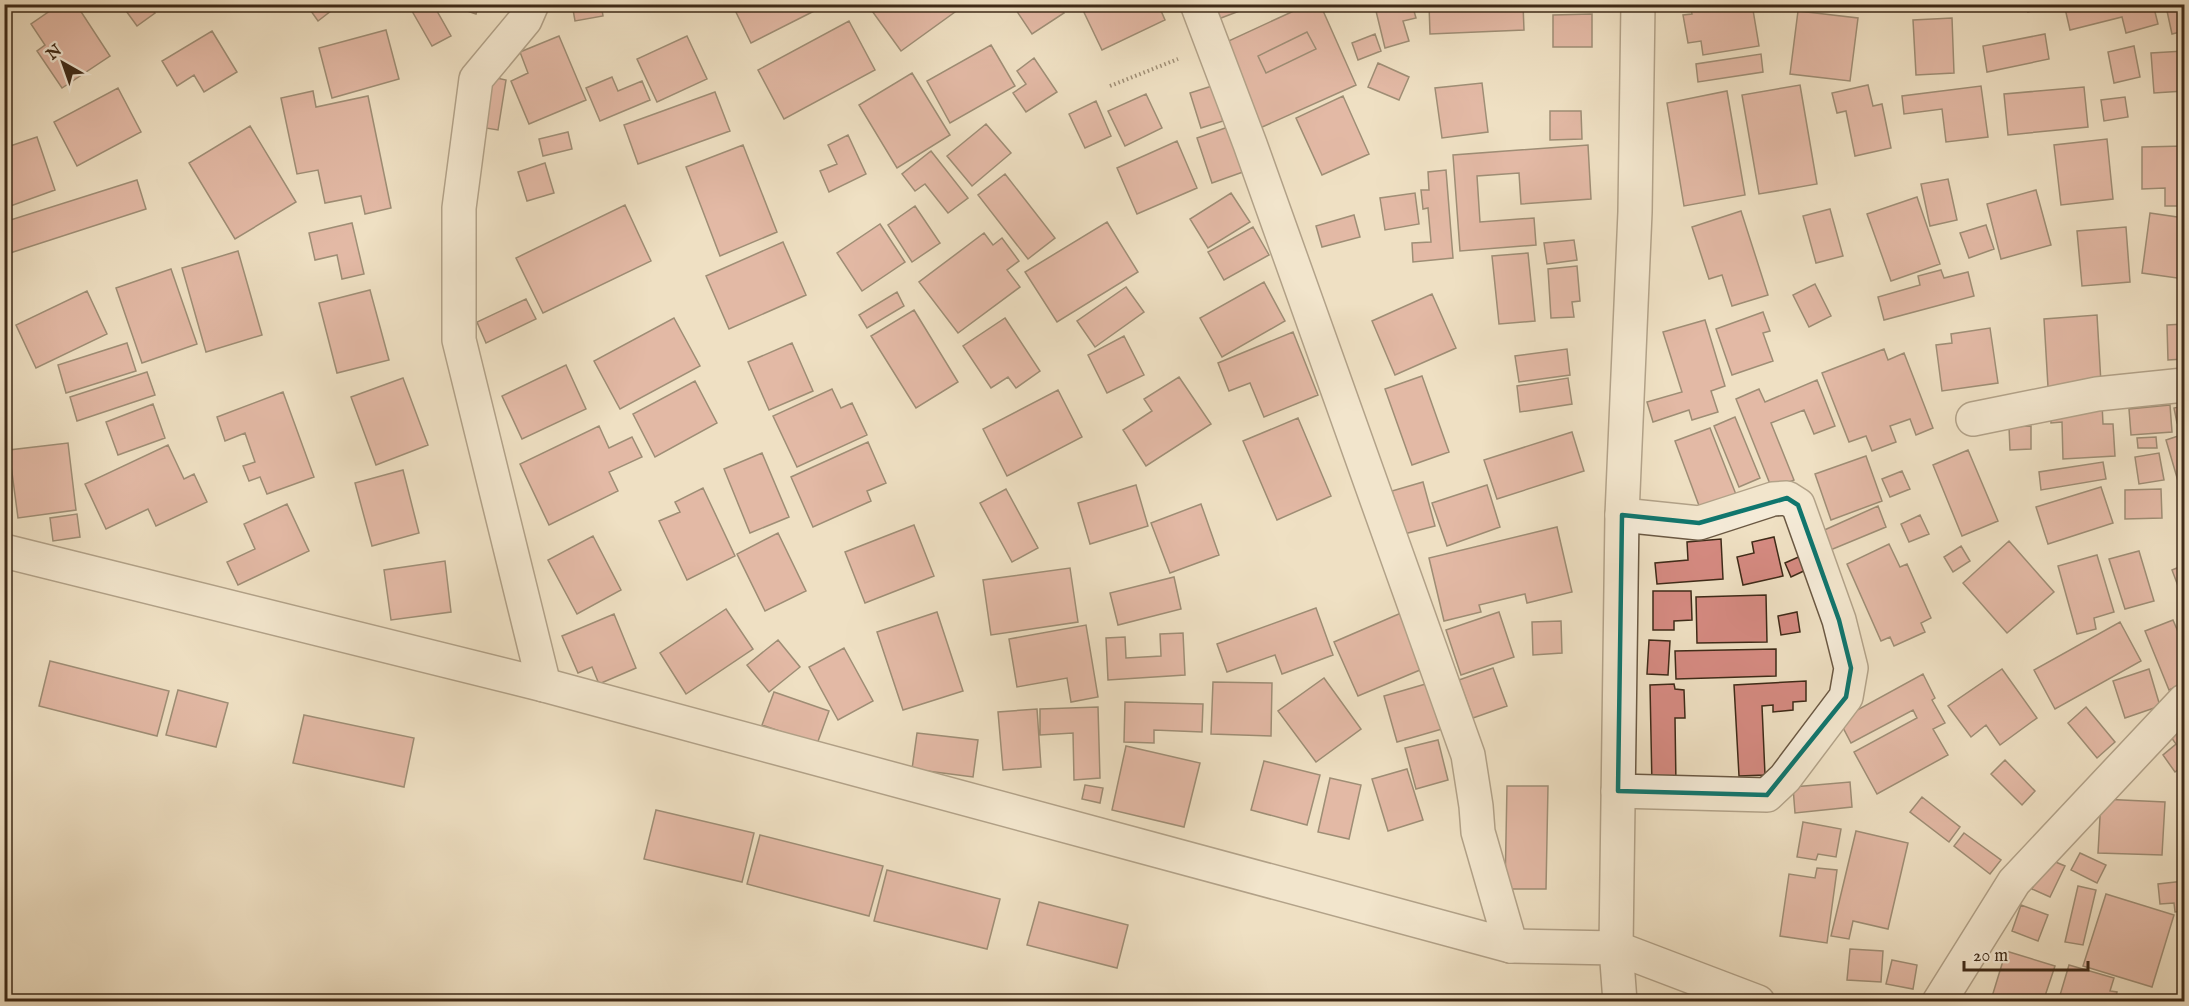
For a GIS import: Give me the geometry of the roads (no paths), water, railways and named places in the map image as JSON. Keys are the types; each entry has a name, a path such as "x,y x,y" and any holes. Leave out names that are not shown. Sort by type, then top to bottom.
{"street":[{"path":"532,4 525,20 476,79 459,208 458,318 461,351 544,685"},
{"path":"1197,4 1250,144 1468,755 1478,832 1511,946"},
{"path":"1620,1002 1616,948 1622,515 1635,212 1638,4"},
{"path":"1973,419 2097,394 2184,386"},
{"path":"1618,791 1767,795 1785,778 1846,697 1851,668 1839,620 1798,505 1787,498 1773,499 1699,523 1622,515"},
{"path":"4,551 544,685 1511,946 1616,948 1758,1002"},
{"path":"1939,1002 2014,882 2184,701"}]}
